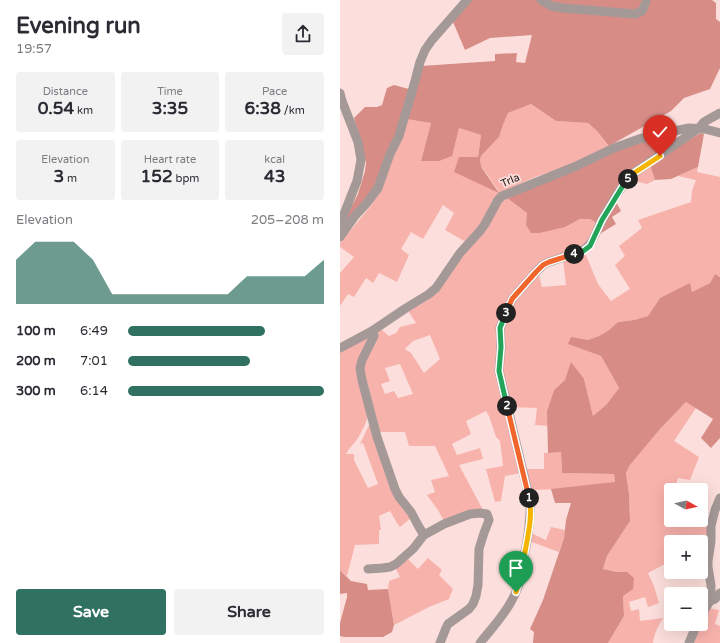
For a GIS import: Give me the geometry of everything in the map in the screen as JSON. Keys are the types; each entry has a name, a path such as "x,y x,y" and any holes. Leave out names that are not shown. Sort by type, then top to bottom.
{"street":[{"path":"340,237 378,188 390,154 399,136 420,62 425,50 467,0"},
{"path":"541,0 551,6 563,8 635,14 642,11 646,2"},
{"path":"340,93 358,142 361,160 357,181 340,224"},
{"path":"480,643 505,612 513,598 518,586 529,531 530,501 499,371 501,347 500,328 507,309 515,295 543,265 582,252 590,246 602,220 631,175 699,128 704,122 720,113"},
{"name":"Trla","path":"340,348 372,331 425,297 436,288 460,253 483,227 498,200 502,196 574,167 614,148 639,139 690,128 712,130 720,133"},
{"path":"372,331 374,334 373,339 362,360 360,368 362,380 377,437 395,489 399,497 411,512 418,528 424,535"},
{"path":"708,604 711,593 708,561 711,546 711,526 712,518 720,498"},
{"path":"368,569 390,567 396,564 413,549 424,535 444,524 480,512 488,516 480,549 478,585 473,604 469,609 448,624 440,643"},
{"path":"710,601 716,599 720,593"},
{"path":"688,643 694,631"}],"shaded area":[{"path":"471,0 712,0 716,3 716,19 720,22 720,68 710,89 684,98 671,111 609,146 597,131 588,123 556,121 531,104 508,113 499,137 481,156 480,161 482,168 499,193 454,172 459,157 478,157 481,135 459,128 452,156 439,161 421,161 431,123 406,119 421,66 495,61 495,54 517,53 516,62 525,63 532,35 490,38 465,50 453,22"},
{"path":"394,85 409,89 395,138 377,183 348,221 345,219 358,194 365,171 366,162 354,118 365,107 377,107 382,105 387,88"},
{"path":"531,104 556,121 588,123 597,131 609,146 566,167 535,177 499,193 481,225 466,242 445,230 454,213 443,205 423,239 411,232 401,249 409,255 397,282 379,273 373,283 366,278 354,297 348,294 340,306 340,273 354,257 340,247 340,243 370,207 380,189 406,119 431,123 421,161 459,128 481,135 478,157 459,157 499,192 482,167 480,161 481,156 499,137 508,113"},
{"path":"701,133 704,134 698,167 671,179 655,180 650,165"},
{"path":"659,137 664,148 629,171 596,223 590,219 580,219 565,227 539,233 531,233 526,225 527,213 507,198 615,151"},
{"path":"650,165 655,180 647,184 631,180"},
{"path":"698,167 697,172 720,177 720,277 715,274 710,283 692,292 690,284 660,298 648,316 618,322 599,336 588,340 571,338 569,344 601,356 619,388 606,405 593,416 584,379 565,380 554,390 547,411 548,426 535,425 537,408 509,407 501,372 505,351 504,328 510,308 538,271 542,287 566,285 563,260 585,253 598,284 611,301 630,289 615,265 625,256 619,246 642,228 638,220 691,202 692,191 696,180 678,176"},
{"path":"507,198 527,213 526,225 565,227 580,219 590,219 596,223 585,246 545,261 519,285 509,298 498,344 495,370 512,445 521,473 505,476 501,501 495,502 486,469 503,466 500,441 496,437 486,411 466,421 471,434 452,444 457,455 480,448 483,459 459,465 483,510 463,513 444,521 427,495 435,492 431,480 449,476 435,446 409,446 405,432 380,432 364,371 364,363 377,332 381,329 389,336 396,333 400,327 416,323 407,309 420,305 437,293 455,265 470,248 500,204","holes":["430,335 440,359 424,373 411,353 405,349 413,341","400,364 413,394 398,398 394,391 385,394 381,384 390,381 385,368"]},
{"path":"616,202 621,211 612,217 616,224 598,235"},
{"path":"715,274 720,277 720,438 711,448 701,438 713,419 686,402 660,429 629,466 626,473 629,494 630,521 607,556 603,569 617,572 627,572 634,578 633,589 623,596 624,616 608,643 533,643 534,632 530,629 543,600 564,538 566,520 571,503 555,503 551,489 615,482 614,474 562,473 561,452 548,453 547,411 554,390 565,380 571,362 584,379 593,416 606,405 619,388 601,356 568,344 571,337 588,340 609,330 618,322 648,316 660,298 690,283 692,292 710,283"},
{"path":"371,336 358,361 368,414 358,438 346,454 354,454 354,460 368,488 378,484 363,443 360,444 369,425 411,518 400,527 390,511 379,516 381,530 379,530 379,544 355,545 347,576 340,570 340,352"},
{"path":"686,402 696,408 674,441 699,457 690,480 678,478 676,483 664,483 664,527 709,526 709,544 708,535 664,535 664,565 648,573 659,603 648,607 645,597 629,602 631,611 639,609 640,621 663,618 656,630 653,643 608,643 624,616 623,596 627,572 617,572 603,569 607,556 630,521 629,494 626,473 629,465"},
{"path":"561,452 562,473 614,474 615,483 563,489 530,490 525,469 544,469 544,453"},
{"path":"551,527 565,530 559,552 529,541 531,533 546,540"},
{"path":"428,558 442,570 439,575 453,589 449,599 429,607 394,625 388,589 389,581 400,577 395,567 408,559 418,569"},
{"path":"340,570 351,581 367,584 368,590 388,589 394,625 392,632 383,637 340,636 340,623 347,593 340,594"},
{"path":"709,608 719,610 715,624 720,626 720,643 691,643 697,631 708,631"}],"route":[{"path":"516,592 523,566 529,531 530,501 499,371 501,347 500,328 512,299 536,272 543,265 549,262 582,252 590,246 602,220 624,184 631,175 660,156"}]}
